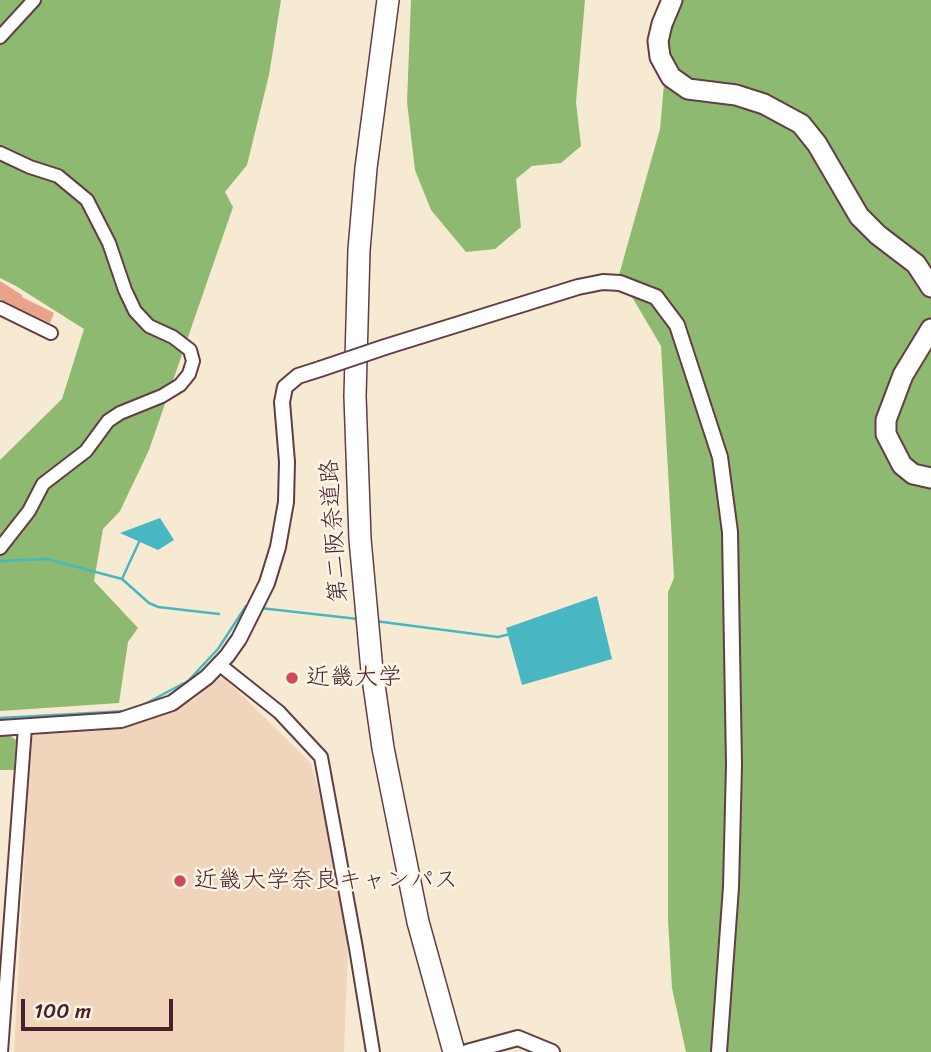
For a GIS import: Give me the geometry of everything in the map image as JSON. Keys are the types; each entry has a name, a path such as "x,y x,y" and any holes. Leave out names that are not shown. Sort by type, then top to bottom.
{"highway":[{"name":"第二阪奈道路","path":"374,0 352,167 345,249 341,396 346,539 359,673 383,823 403,921 439,1052"},
{"name":"第二阪奈道路","path":"388,0 367,155 359,262 355,396 359,525 365,606 383,748 418,922 454,1052"},
{"path":"672,0 659,41 660,57 671,77 688,89 736,95 764,104 801,124 817,144 859,216 878,235 916,264 931,287"},
{"path":"931,329 903,374 886,420 886,434 907,470 931,478"}],"street":[{"path":"0,37 34,0"},
{"path":"0,153 58,176 87,200 109,243 135,311 149,326 173,337 190,350 193,361 189,374 180,385 108,421 86,451 43,484 29,511 0,548"},
{"path":"0,728 121,720 172,703 220,664 239,639 251,616 267,583 278,547 286,502 287,462 282,402 285,387 298,376 578,287 603,282 620,283 656,297 677,325 720,457 730,532 734,765 731,887 719,1052"},
{"path":"0,308 51,333"},
{"path":"220,664 279,712 321,757 373,1052"},
{"path":"1,1052 24,727"},
{"path":"467,1052 518,1038 552,1052"}],"shaded area":[{"name":"近畿大学奈良キャンパス","path":"220,674 311,763 324,815 348,948 344,1052 14,1052 31,735 97,731 148,720 194,700"}],"green space":[{"path":"0,0 281,0 269,75 247,165 225,192 233,207 149,450 120,511 103,529 94,581 138,628 128,642 119,703 0,711 0,460 62,399 84,329 0,278"},
{"path":"411,0 585,0 576,102 581,146 561,163 532,166 516,179 521,227 495,249 466,252 431,210 415,170 407,102"},
{"path":"683,0 931,0 931,1052 686,1052 672,988 668,920 668,592 674,578 661,346 619,275 660,129 669,28"},
{"path":"0,734 8,734 16,740 14,770 0,770"}],"water":[{"path":"160,518 174,540 158,550 120,533"},
{"path":"597,596 612,659 522,685 506,628"}],"building":[{"path":"0,281 22,297 54,313 50,323 0,299"}],"waterway":[{"path":"122,579 139,542"},
{"path":"0,561 47,559 122,579 149,603 158,607 219,614"},
{"path":"143,705 188,681 218,649 246,606 250,606"},
{"path":"260,608 358,619"},
{"path":"375,621 498,637 510,634"},
{"path":"0,718 127,711"}],"place":[{"name":"近畿大学","path":"292,678"},
{"name":"近畿大学奈良キャンパス","path":"180,881"}]}
